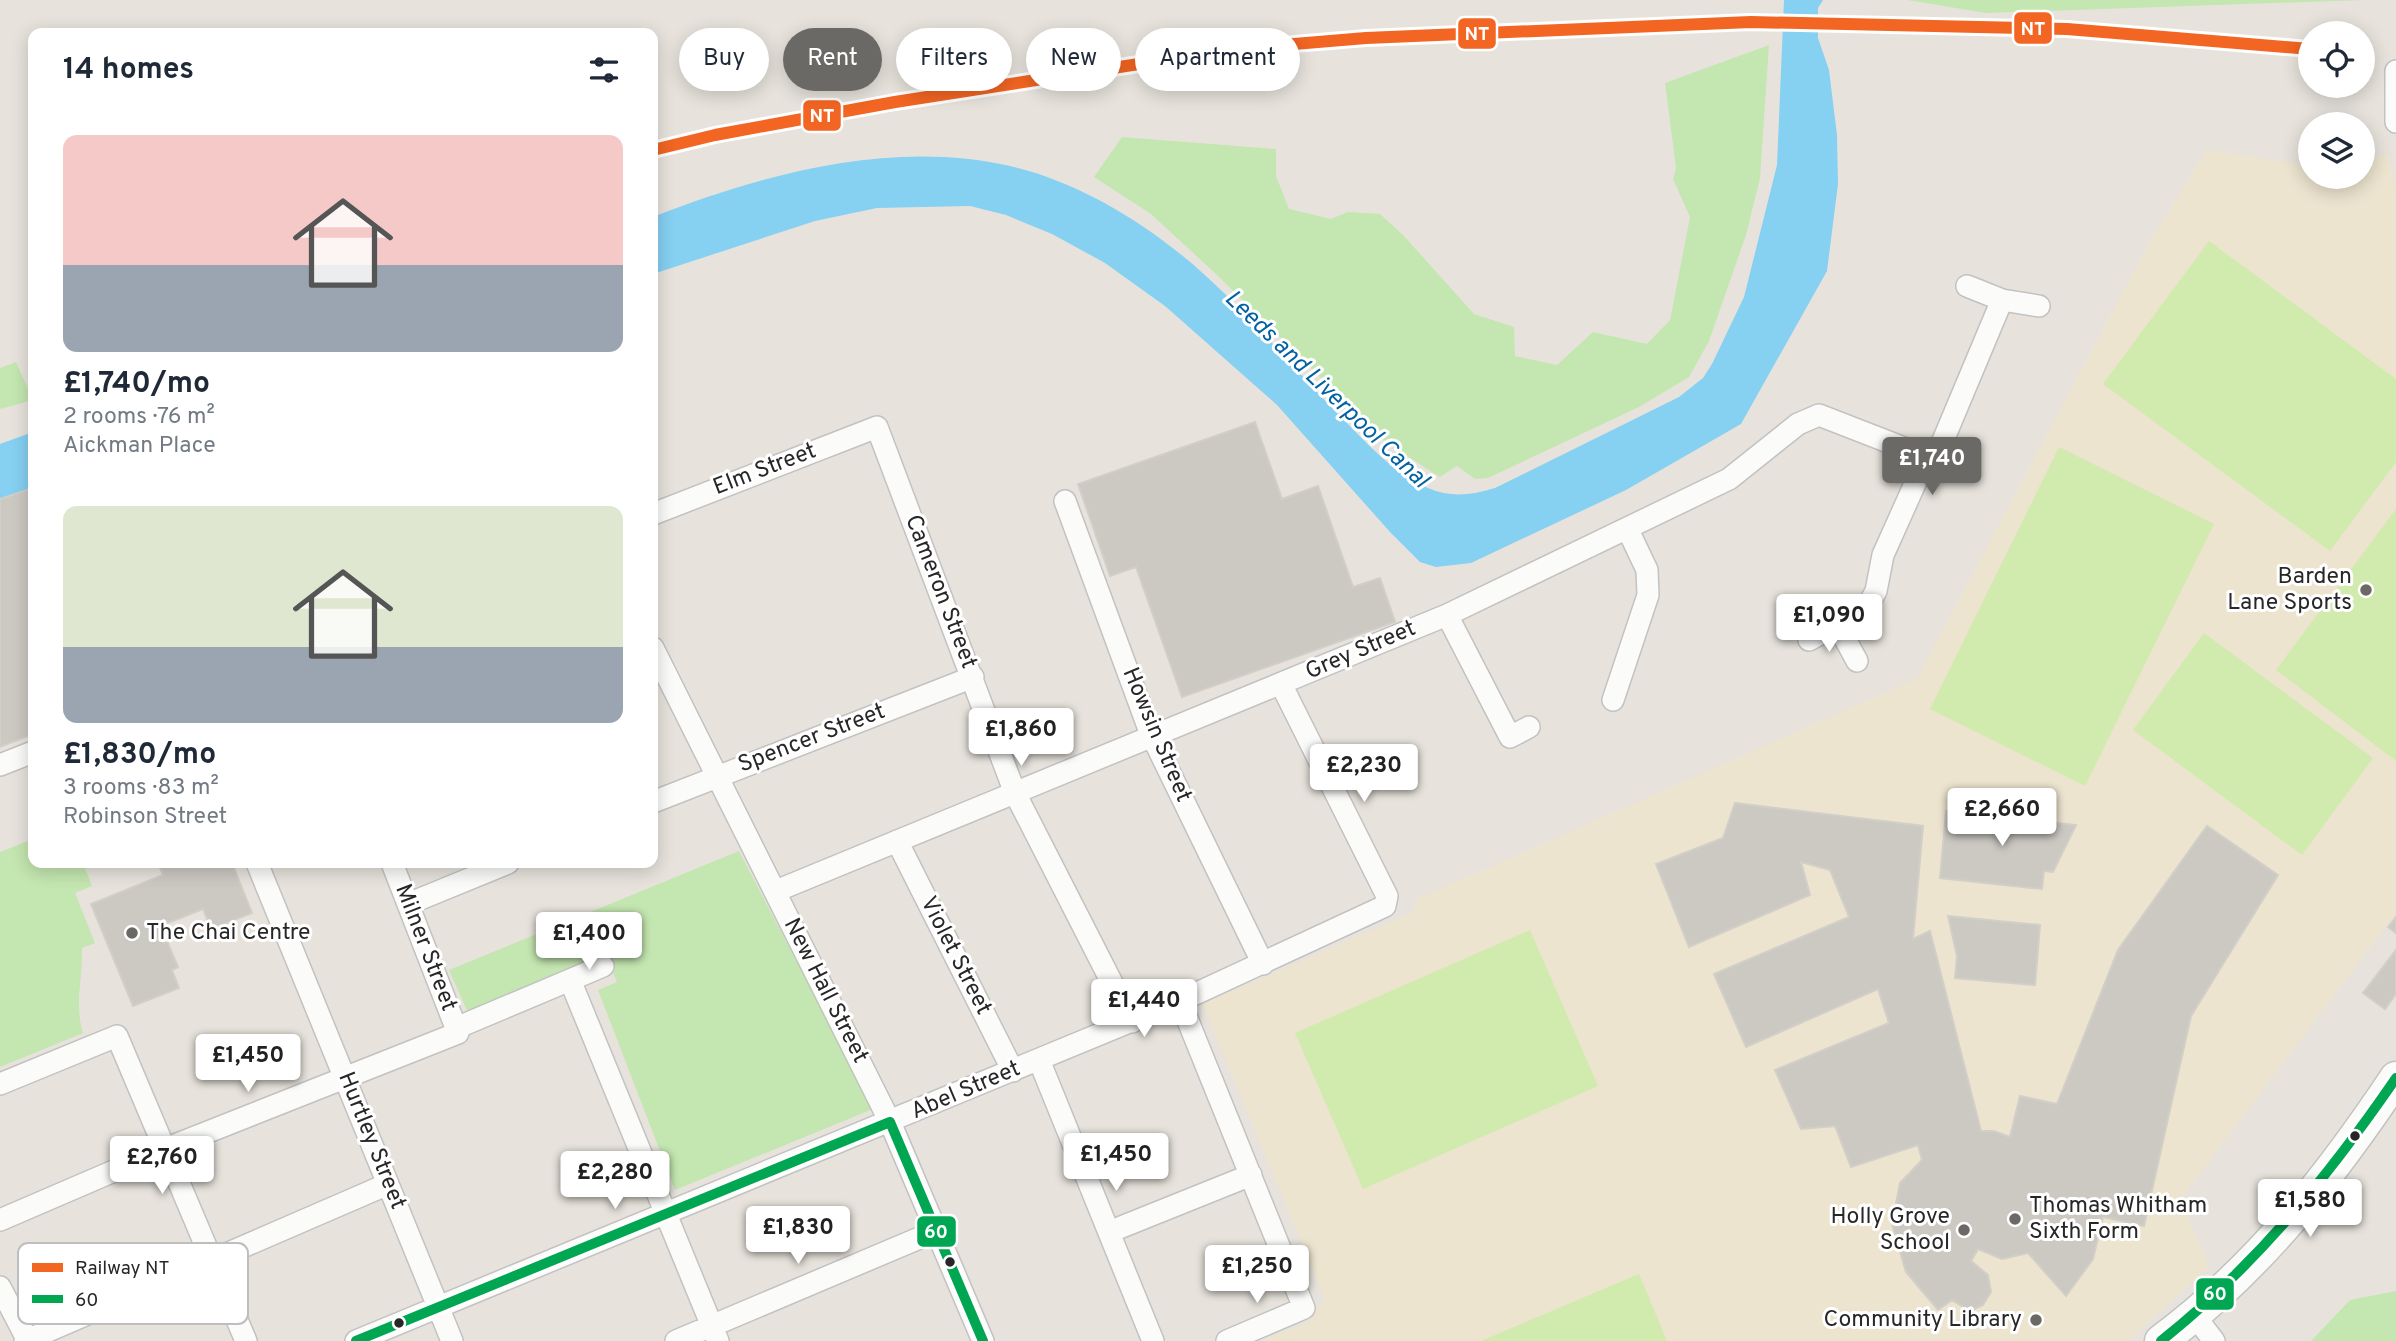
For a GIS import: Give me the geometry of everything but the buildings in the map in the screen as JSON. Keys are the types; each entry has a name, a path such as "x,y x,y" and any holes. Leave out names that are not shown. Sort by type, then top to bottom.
{"street":[{"path":"2395,111 2396,71"},
{"path":"1967,286 2002,300 2039,306"},
{"path":"1809,640 1866,608 1876,591 1883,555 1927,457 1942,443 2002,300"},
{"name":"Grey Street","path":"776,891 1447,615 1729,479 1798,424 1819,415 1927,457"},
{"name":"Elm Street","path":"658,512 877,427"},
{"name":"Cameron Street","path":"877,427 1015,793 1132,1022"},
{"name":"Howsin Street","path":"1065,501 1152,736 1263,964"},
{"path":"1613,700 1648,595 1647,570 1628,530"},
{"path":"1447,615 1510,737 1529,727"},
{"path":"1838,626 1857,662"},
{"name":"New Hall Street","path":"658,663 891,1122 983,1341"},
{"name":"Spencer Street","path":"658,801 972,677"},
{"name":"Abel Street","path":"356,1341 664,1212 1132,1022 1385,906 1387,896 1281,684"},
{"path":"0,765 28,754"},
{"name":"Violet Street","path":"897,841 1013,1071"},
{"name":"Hurtley Street","path":"259,868 453,1341"},
{"name":"Milner Street","path":"394,868 457,1030"},
{"path":"408,904 496,868"},
{"path":"0,1220 165,1149 346,1078 603,966"},
{"path":"570,980 715,1333"},
{"path":"1180,1001 1304,1308 1227,1341"},
{"path":"0,1084 117,1036 205,1243"},
{"path":"1039,1060 1153,1341"},
{"path":"2161,1341 2195,1316 2285,1229 2396,1078"},
{"path":"1109,1232 1251,1175"},
{"path":"248,1244 388,1184"},
{"path":"676,1341 715,1333 936,1231"},
{"path":"0,1287 18,1323"},
{"path":"2195,1316 2214,1341"},
{"path":"18,1324 27,1341 66,1324"},
{"path":"239,1324 246,1341"}],"shaded area":[{"path":"2207,150 2298,164 2298,189 2375,189 2375,157 2388,155 2396,193 2396,913 2180,1200 2209,1266 2129,1341 1262,1341 1309,1322 1315,1307 1326,1302 1203,1004 1414,912 1415,900 1917,679 2149,243"}],"green space":[{"path":"1907,0 2364,0 1986,13"},
{"path":"1769,45 1760,178 1746,235 1709,341 1689,377 1639,407 1488,478 1475,479 1457,466 1440,477 1388,444 1216,274 1151,214 1094,177 1122,137 1276,149 1276,176 1289,209 1331,219 1348,212 1380,214 1403,235 1474,314 1514,327 1515,356 1557,365 1593,332 1647,344 1670,320 1690,217 1673,179 1676,168 1665,83"},
{"path":"2209,241 2396,379 2396,462 2330,551 2103,384"},
{"path":"16,362 28,389 28,401 0,409 0,368"},
{"path":"2059,447 2214,524 2085,786 1930,709"},
{"name":"Barden Lane Sports","path":"2396,509 2396,761 2276,670"},
{"path":"2204,633 2373,758 2302,855 2133,730"},
{"path":"28,841 28,868 85,868 92,886 75,893 95,943 82,948 79,1001 83,1033 0,1067 0,852"},
{"path":"739,851 873,1109 675,1190 598,990 617,982 607,958 469,1015 449,970"},
{"path":"1530,930 1598,1086 1363,1189 1295,1033"},
{"path":"1639,1274 1667,1341 1481,1341"},
{"path":"2396,1291 2396,1341 2311,1341 2350,1300"}],"water":[{"path":"1784,0 1823,0 1818,8 1818,38 1829,70 1837,135 1838,184 1827,271 1741,424 1626,490 1471,563 1436,567 1420,562 1277,405 1165,306 1105,263 1052,234 1006,215 970,206 877,208 815,221 658,272 658,215 738,187 783,175 828,165 919,157 965,159 1037,173 1115,209 1140,224 1186,259 1225,294 1362,438 1404,475 1428,488 1445,493 1470,494 1495,488 1679,397 1703,378 1744,297 1777,165"},
{"path":"28,434 28,490 0,499 0,444"}],"rail line":[{"name":"NT","path":"658,149 715,135 895,102 1235,49 1366,38 1751,22 2067,29 2298,48"}],"transit line":[{"name":"60","path":"2161,1341 2259,1251 2317,1185 2396,1078"},
{"name":"60","path":"890,1122 983,1341"},
{"name":"60","path":"356,1341 890,1122"}],"place":[{"name":"Barden Lane Sports","path":"2366,590"},
{"name":"The Chai Centre","path":"132,933"},
{"name":"Thomas Whitham Sixth Form","path":"2015,1219"},
{"name":"Holly Grove School","path":"1964,1230"},
{"name":"Community Library","path":"2036,1320"}],"water label":[{"name":"Leeds and Liverpool Canal","path":"1326,390"}]}
